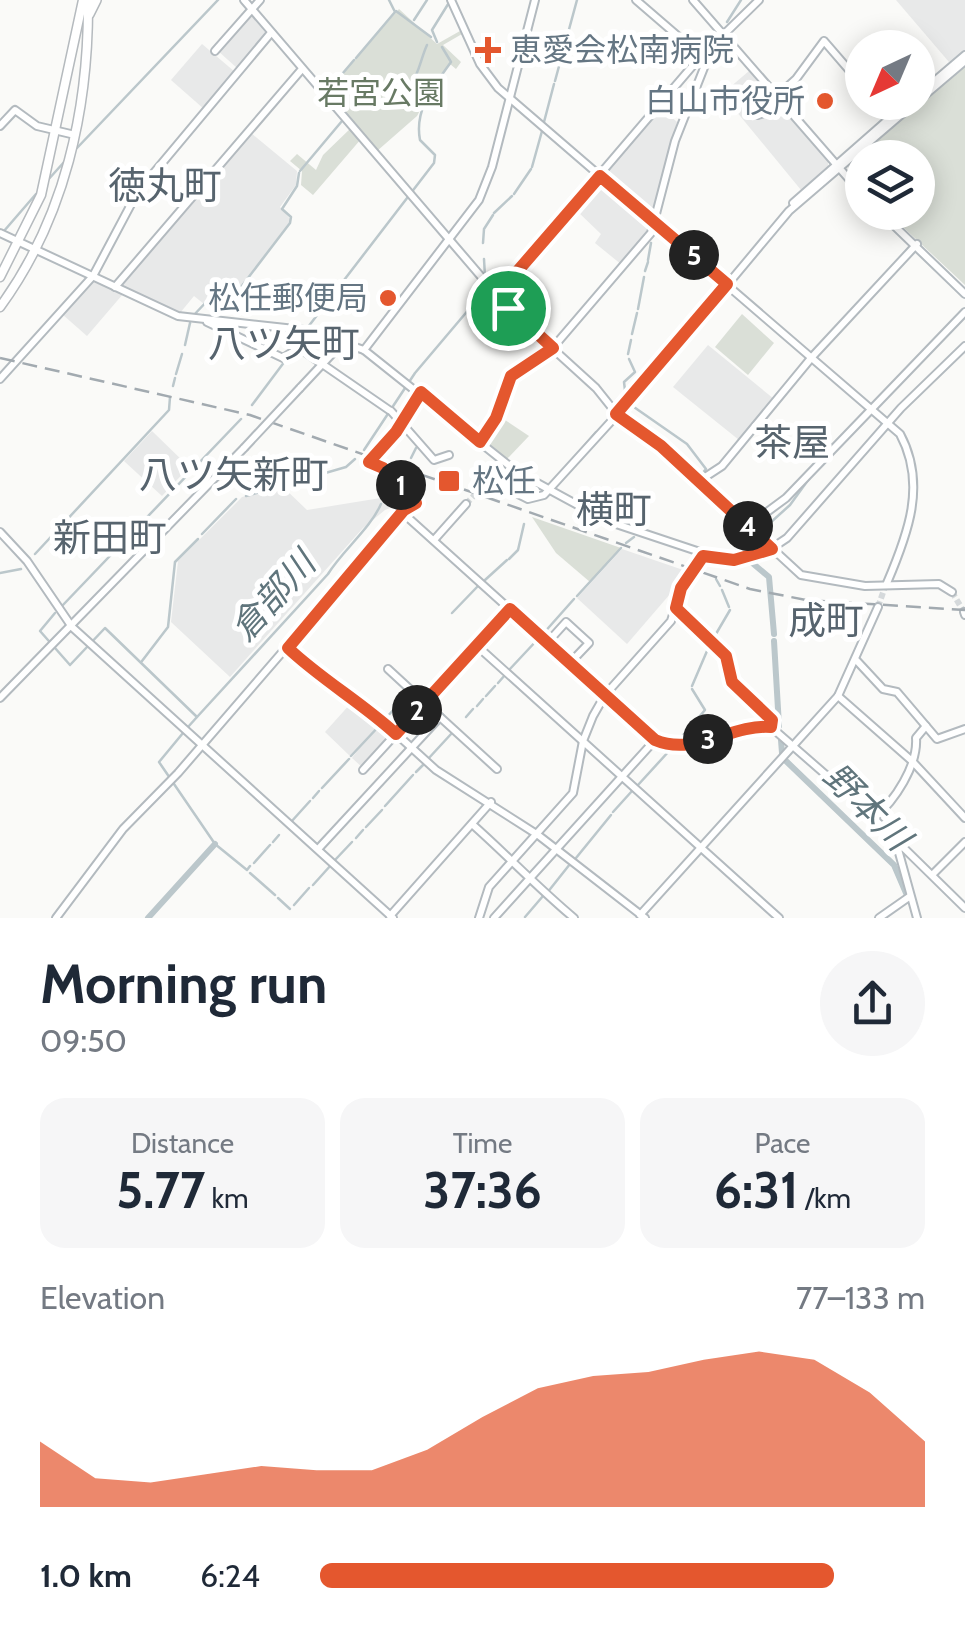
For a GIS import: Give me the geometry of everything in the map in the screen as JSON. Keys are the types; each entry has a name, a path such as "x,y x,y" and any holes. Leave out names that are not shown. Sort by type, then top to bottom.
{"highway":[{"path":"88,14 89,0"}],"main road":[{"path":"0,277 41,195 89,0"},
{"path":"0,307 36,250 58,201 85,78 88,14"}],"street":[{"path":"244,0 451,238 496,296 616,414 699,482 801,575 814,580 902,588 933,583 952,592"},
{"path":"214,52 260,0"},
{"path":"364,350 479,200 489,176 535,0"},
{"path":"636,0 705,56"},
{"path":"695,0 845,173"},
{"path":"496,296 722,34 759,0"},
{"path":"452,1 480,64 509,98 889,422 906,445 914,478 908,528 887,583"},
{"path":"0,379 93,276 137,192 270,34"},
{"path":"763,109 824,41 845,65"},
{"path":"480,442 496,418 511,376 553,348 656,223 676,142 705,56"},
{"path":"935,83 965,58"},
{"path":"115,287 302,69"},
{"path":"0,126 15,110 36,126 75,135"},
{"path":"484,485 496,483 528,499 548,491 628,402 797,197 892,120"},
{"path":"900,230 965,291"},
{"path":"2,234 178,316 304,330 364,350 548,491 597,517 703,556 726,560 772,549 965,346"},
{"path":"699,482 722,466 812,357 916,246"},
{"path":"748,526 786,498 965,312"},
{"path":"205,321 283,358 299,348 390,410 431,458 448,455"},
{"path":"0,698 344,341"},
{"path":"58,918 171,778 416,503 383,468 369,462 421,392"},
{"path":"434,540 466,504"},
{"path":"404,514 655,740 686,747 742,727 771,727 795,744 965,908"},
{"path":"0,532 27,561 72,627 320,848 391,917 491,802"},
{"path":"479,918 488,887 576,788 583,741 605,696 670,621 681,588 703,556"},
{"path":"288,648 327,683 369,709 436,770 538,835 641,917 838,696 857,661 878,606"},
{"path":"676,608 726,656 732,682 772,720 771,727"},
{"path":"363,770 510,609"},
{"path":"547,643 566,622 589,643 570,664"},
{"path":"476,645 780,918"},
{"path":"857,661 884,689 897,692 937,739 965,729"},
{"path":"388,669 498,770"},
{"path":"838,696 912,761 965,818"},
{"path":"320,848 440,717"},
{"path":"874,818 898,792 912,761 916,738 926,726"},
{"path":"494,918 655,740"},
{"path":"472,824 574,918"},
{"path":"896,841 918,918"},
{"path":"932,875 965,842"},
{"path":"878,918 910,896"}],"shaded area":[{"path":"896,0 965,0 965,51 949,62 935,46 935,30 922,30"},
{"path":"250,14 268,36 237,68 218,51"},
{"path":"202,44 235,72 204,109 171,80"},
{"path":"749,71 770,98 755,108 760,120 778,105 828,161 828,166 801,190 722,94"},
{"path":"660,107 677,122 651,215 604,172"},
{"path":"251,133 297,171 296,185 280,207 291,220 226,307 211,295 204,304 194,296 180,313 120,284"},
{"path":"599,179 651,221 648,234 622,265 595,243 601,234 576,210"},
{"path":"91,281 123,294 87,336 62,314"},
{"path":"708,345 774,399 739,440 673,387"},
{"path":"152,431 189,467 162,496 124,461"},
{"path":"282,486 307,510 405,494 411,500 385,510 363,528 230,677 171,622 178,561 242,497"},
{"path":"622,549 689,572 627,644 577,598"},
{"path":"352,702 387,730 388,739 362,767 352,758 365,741 350,756 325,732"}],"green space":[{"name":"若宮公園","path":"399,9 437,44 460,31 462,34 443,45 461,62 456,69 450,64 417,116 377,151 326,93"},
{"path":"965,64 965,285 906,230 935,230 935,140 875,140 899,120 935,120 935,89"},
{"path":"351,128 361,139 313,195 301,185 302,171 290,161 297,154 316,170 323,155"},
{"path":"742,314 774,343 748,375 715,347"},
{"path":"499,416 529,436 506,460 487,446 486,437"},
{"path":"532,517 621,548 590,582 556,553"}],"waterway":[{"path":"77,148 218,0"},
{"path":"356,58 395,12 389,0"},
{"path":"414,20 427,0"},
{"path":"555,81 577,0"},
{"path":"727,22 741,0"},
{"path":"437,42 432,30 450,1"},
{"path":"396,11 431,37"},
{"path":"390,96 412,83 427,45"},
{"path":"308,327 434,163 435,155 420,140 419,129 427,98 451,62 442,47"},
{"path":"326,93 354,60"},
{"path":"544,122 554,84"},
{"path":"300,171 342,121"},
{"path":"532,167 542,131"},
{"path":"47,181 65,161"},
{"path":"514,194 531,169"},
{"path":"192,317 209,299 235,295 290,223 291,217 282,209 297,186 299,173"},
{"path":"4,231 36,194"},
{"path":"494,213 512,196"},
{"path":"483,243 484,229 493,215"},
{"path":"648,260 651,243"},
{"path":"484,259 485,277"},
{"path":"645,271 648,262"},
{"path":"638,309 644,277"},
{"path":"472,307 484,289"},
{"path":"364,450 415,373 470,308"},
{"path":"632,334 637,313"},
{"path":"185,345 190,323"},
{"path":"288,352 303,334"},
{"path":"628,354 631,340"},
{"path":"176,374 182,354"},
{"path":"626,399 624,382 635,372 629,359"},
{"path":"252,405 285,361"},
{"path":"173,386 175,378"},
{"path":"35,554 169,410 170,397"},
{"path":"631,405 687,444 706,469 700,476"},
{"path":"62,606 241,419"},
{"path":"578,453 596,432"},
{"name":"倉部川","path":"411,458 416,448"},
{"path":"246,496 346,467 355,459"},
{"name":"倉部川","path":"400,481 406,474"},
{"path":"760,532 790,505 811,476"},
{"path":"390,493 396,486"},
{"path":"202,534 236,499"},
{"name":"倉部川","path":"197,717 328,574 381,504"},
{"path":"509,559 518,550 524,524"},
{"path":"626,543 634,537"},
{"name":"野本川","path":"728,557 753,537"},
{"path":"142,661 168,627 175,562 198,539"},
{"name":"野本川","path":"741,544 744,556 769,577 774,634"},
{"path":"577,596 621,548"},
{"path":"485,580 507,560"},
{"path":"0,573 21,569"},
{"path":"716,579 720,586"},
{"path":"452,613 478,586"},
{"path":"722,590 729,607"},
{"path":"542,635 574,599"},
{"path":"713,639 730,610"},
{"path":"55,613 40,631 70,665 105,628 197,717 188,727"},
{"path":"509,670 538,639"},
{"name":"野本川","path":"774,641 779,726"},
{"path":"692,686 710,644"},
{"path":"498,683 505,675"},
{"path":"486,696 495,686"},
{"path":"687,731 705,710 692,689"},
{"path":"385,719 409,693"},
{"path":"477,706 483,699"},
{"path":"466,717 473,709"},
{"path":"351,756 380,725"},
{"path":"183,733 159,762 215,844 247,870 250,866"},
{"path":"428,759 452,733"},
{"path":"676,743 685,733"},
{"name":"野本川","path":"781,740 782,753"},
{"path":"638,785 670,750"},
{"path":"322,788 349,759"},
{"name":"野本川","path":"786,761 894,865 906,893"},
{"path":"416,772 424,764"},
{"path":"385,806 413,775"},
{"path":"313,798 319,791"},
{"path":"613,812 632,791"},
{"path":"291,822 310,801"},
{"path":"366,827 382,810"},
{"path":"576,858 611,815"},
{"path":"356,838 363,830"},
{"path":"273,842 279,835"},
{"path":"335,860 352,842"},
{"name":"倉部川","path":"148,918 215,844"},
{"path":"254,863 270,845"},
{"path":"547,893 570,864"},
{"path":"313,885 331,865"},
{"path":"250,873 275,895"},
{"path":"294,905 309,888"},
{"path":"525,917 543,896"},
{"path":"278,898 290,909"}],"tunnel":[{"path":"466,504 484,485"},
{"path":"878,607 886,584"},
{"path":"952,592 964,612"}],"railway":[{"path":"0,358 250,415 750,589 806,600 965,610"}],"place":[{"name":"恵愛会松南病院","path":"488,50"},
{"name":"白山市役所","path":"825,101"},
{"name":"松任郵便局","path":"388,298"},
{"name":"松任","path":"449,481"}],"district":[{"name":"徳丸町","path":"165,186"},
{"name":"八ツ矢町","path":"284,344"},
{"name":"茶屋","path":"792,443"},
{"name":"八ツ矢新町","path":"234,475"},
{"name":"横町","path":"614,510"},
{"name":"新田町","path":"110,538"},
{"name":"成町","path":"826,621"}],"route":[{"path":"600,176 727,284 616,414 661,446 772,549 734,560 703,556 681,588 676,608 726,656 732,682 772,720 771,727 742,727 686,747 668,746 648,736 510,609 396,734 369,709 327,683 288,648 404,510 416,503 383,468 369,462 396,432 421,392 480,442 496,418 511,376 553,348 508,308 496,296 600,176"}]}
